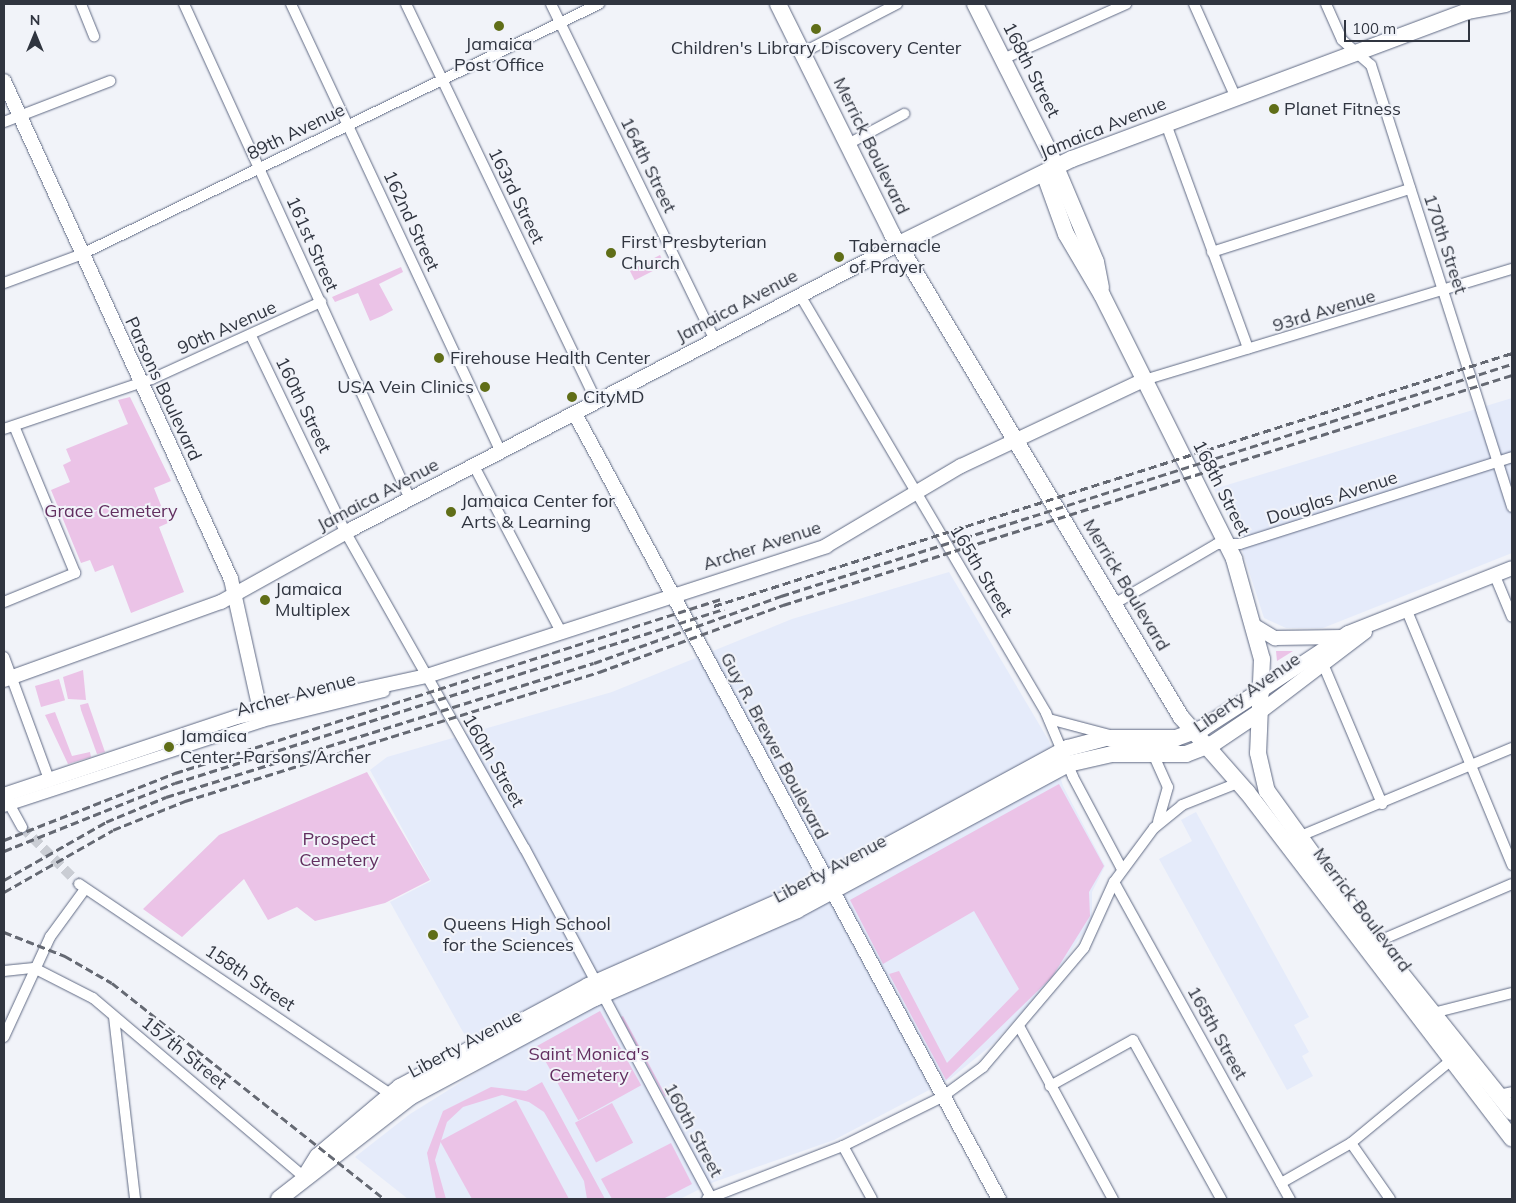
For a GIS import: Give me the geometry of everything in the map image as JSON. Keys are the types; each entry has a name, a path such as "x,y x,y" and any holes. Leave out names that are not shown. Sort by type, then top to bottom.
{"main road":[{"name":"Merrick Boulevard","path":"778,4 899,244 1114,604 1193,732 1240,782 1370,944 1433,1013 1463,1052 1505,1094 1512,1112"},
{"name":"168th Street","path":"976,4 1003,59 1050,170 1096,262 1102,295"},
{"name":"Jamaica Avenue","path":"8,678 176,620 235,594 410,499 800,295 1050,170 1356,52 1457,9 1505,4"},
{"name":"Parsons Boulevard","path":"4,81 138,382 212,533 235,594 261,716"},
{"name":"168th Street","path":"1050,170 1066,234 1102,295 1228,544 1262,660 1260,712"},
{"name":"Archer Avenue","path":"5,800 50,782 261,716 427,676 826,546 916,493 1017,440 1144,380"},
{"name":"Guy R. Brewer Boulevard","path":"575,414 828,886 999,1199"},
{"name":"Liberty Avenue","path":"279,1199 304,1177 327,1165 396,1098 600,988 828,886 1065,757 1118,738 1164,741 1193,732 1343,637 1512,568"},
{"name":"Liberty Avenue","path":"1065,757 1112,754 1154,756 1186,754 1206,747 1260,712 1376,623"},
{"path":"1253,625 1278,638 1343,637"},
{"name":"Merrick Boulevard","path":"1260,712 1258,753 1263,782 1298,837 1450,1061 1512,1138"}],"street":[{"path":"81,4 94,37"},
{"name":"161st Street","path":"184,4 410,499"},
{"name":"162nd Street","path":"292,4 501,453"},
{"name":"163rd Street","path":"406,4 597,402"},
{"name":"164th Street","path":"551,4 715,340"},
{"name":"89th Avenue","path":"4,283 80,254 599,4"},
{"path":"802,52 897,4"},
{"path":"1003,59 1126,4"},
{"path":"1194,4 1236,98"},
{"name":"170th Street","path":"1326,4 1342,40 1371,65 1512,507"},
{"path":"4,122 110,81"},
{"path":"848,144 904,114"},
{"path":"1166,124 1248,348"},
{"path":"1212,252 1410,189"},
{"name":"93rd Avenue","path":"1144,380 1512,269"},
{"name":"165th Street","path":"800,295 1049,719 1065,757 1122,869"},
{"name":"90th Avenue","path":"4,429 138,382 251,336 321,302"},
{"name":"160th Street","path":"251,336 346,533 600,988 710,1198"},
{"path":"4,602 75,573 14,426"},
{"name":"Douglas Avenue","path":"1114,604 1217,544 1228,544 1512,457"},
{"path":"474,466 561,632"},
{"path":"1495,576 1512,617"},
{"path":"1406,611 1512,865"},
{"path":"4,657 8,678 50,782"},
{"path":"1323,664 1382,804"},
{"name":"Archer Avenue","path":"5,800 261,716"},
{"name":"Liberty Avenue","path":"1049,719 1118,738"},
{"path":"1298,837 1382,804 1512,748"},
{"path":"1154,756 1168,791 1154,828"},
{"path":"710,1198 843,1146 942,1097 983,1066 1020,1028 1084,948 1114,882 1154,828 1182,805 1240,782"},
{"path":"5,800 22,827"},
{"name":"165th Street","path":"1114,882 1290,1199"},
{"path":"1370,944 1512,884"},
{"name":"158th Street","path":"34,968 82,886 396,1098"},
{"path":"4,971 34,968 4,1037"},
{"name":"157th Street","path":"34,968 93,998 304,1177"},
{"path":"1433,1013 1512,993"},
{"path":"114,1017 135,1199"},
{"path":"1020,1028 1113,1199"},
{"path":"1050,1086 1133,1040 1222,1199"},
{"path":"1281,1183 1351,1143 1463,1052"},
{"path":"1351,1143 1390,1199"},
{"path":"843,1146 872,1199"}],"shaded area":[{"path":"1512,398 1512,553 1323,628 1286,628 1264,618 1237,534 1214,489"},
{"path":"949,572 1049,741 1063,786 1105,866 1092,892 1092,920 1052,979 993,1044 950,1079 834,1140 714,1182 680,1199 408,1199 355,1157 410,1114 487,1066 463,1032 390,902 431,881 370,770 387,757 612,692 792,619"},
{"path":"1196,812 1309,1017 1294,1025 1309,1052 1302,1056 1313,1076 1287,1090 1159,859 1192,841 1181,820"}],"green space":[{"path":"660,255 665,265 635,280 630,270"},
{"path":"401,267 403,272 379,284 393,310 382,316 370,321 358,293 335,302 332,297"},
{"name":"Grace Cemetery","path":"130,397 171,481 154,488 168,523 159,527 184,592 131,613 113,565 95,572 90,560 81,563 51,490 70,482 63,465 71,461 66,449 128,424 118,400"},
{"path":"1276,651 1293,651 1277,661"},
{"path":"83,670 86,700 68,699 63,677"},
{"path":"59,679 65,700 41,707 35,686"},
{"path":"88,703 105,752 97,754 81,710 80,705"},
{"path":"55,712 72,756 90,752 91,757 68,764 45,715"},
{"name":"Prospect Cemetery","path":"367,772 430,880 385,903 315,921 297,907 268,920 244,879 182,937 143,909 219,835"},
{"path":"1059,784 1104,866 1089,892 1090,916 1052,977 946,1080 889,974 899,971 947,1063 1019,989 974,911 883,964 850,900"},
{"name":"Saint Monica's Cemetery","path":"600,1011 641,1085 578,1120 537,1046"},
{"path":"623,1016 666,1096 665,1097 621,1017"},
{"path":"542,1082 605,1199 587,1199 584,1181 544,1112 529,1102 502,1095 463,1107 447,1122 435,1160 446,1199 436,1199 427,1153 443,1111 491,1087 526,1091"},
{"path":"516,1100 569,1199 472,1199 440,1141"},
{"path":"612,1103 633,1143 596,1162 575,1123"},
{"path":"671,1143 692,1184 663,1199 612,1199 601,1179"}],"tunnel":[{"path":"22,827 79,884"}],"railway":[{"path":"714,606 1512,353"},
{"path":"4,880 106,822 166,797 594,663 781,596 1512,364"},
{"path":"4,892 113,830 185,801 599,672 783,605 1512,375"},
{"path":"4,840 175,773 721,599"},
{"path":"4,851 175,783 724,609"},
{"path":"4,932 65,956 112,983 385,1199"}],"place":[{"name":"Jamaica Post Office","path":"499,26"},
{"name":"Children's Library Discovery Center","path":"816,29"},
{"name":"Planet Fitness","path":"1274,109"},
{"name":"First Presbyterian Church","path":"611,253"},
{"name":"Tabernacle of Prayer","path":"839,257"},
{"name":"Firehouse Health Center","path":"439,358"},
{"name":"USA Vein Clinics","path":"485,387"},
{"name":"CityMD","path":"572,397"},
{"name":"Jamaica Center for Arts & Learning","path":"451,512"},
{"name":"Jamaica Multiplex","path":"265,600"},
{"name":"Jamaica Center–Parsons/Archer","path":"169,747"},
{"name":"Queens High School for the Sciences","path":"433,935"}]}
